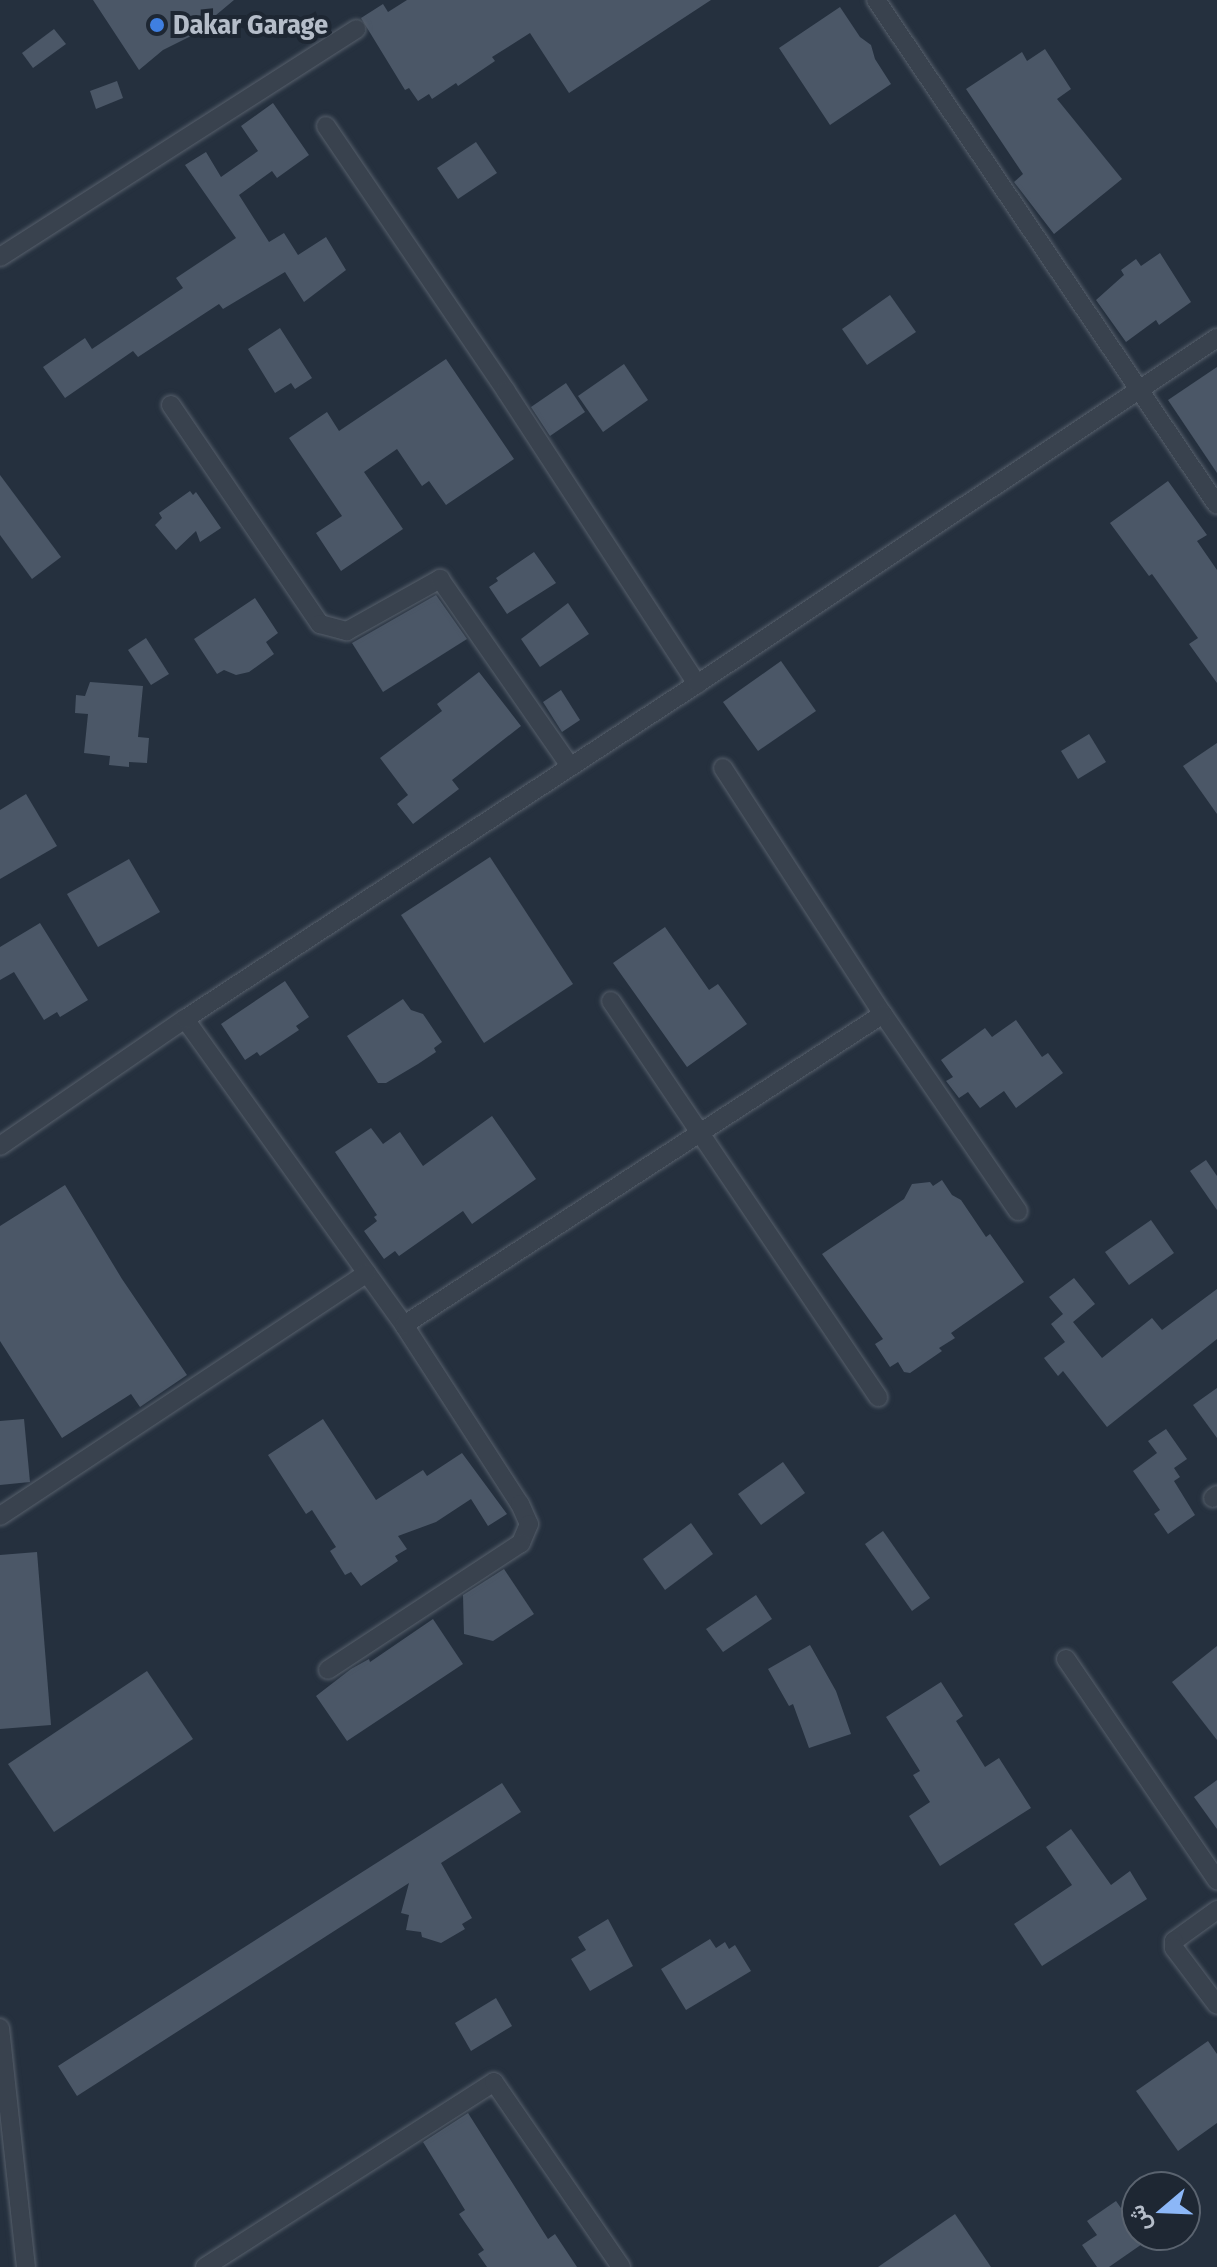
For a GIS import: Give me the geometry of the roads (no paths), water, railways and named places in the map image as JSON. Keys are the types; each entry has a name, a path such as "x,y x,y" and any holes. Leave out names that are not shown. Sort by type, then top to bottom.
{"street":[{"path":"876,0 1217,505"},
{"path":"0,257 356,29"},
{"path":"326,126 506,391 697,684"},
{"path":"0,1146 185,1019 1217,338"},
{"path":"171,405 320,624 347,631 440,579 570,766"},
{"path":"723,768 883,1014 1018,1211"},
{"path":"611,1001 878,1397"},
{"path":"404,1325 883,1014"},
{"path":"185,1019 404,1325 520,1504 529,1524 521,1543 328,1670"},
{"path":"0,1516 367,1273"},
{"path":"1066,1659 1217,1880"},
{"path":"1217,1910 1174,1941 1174,1948 1217,2005"},
{"path":"0,2028 26,2267"},
{"path":"205,2267 494,2082 621,2267"}],"place":[{"name":"Dakar Garage","path":"157,25"}]}
